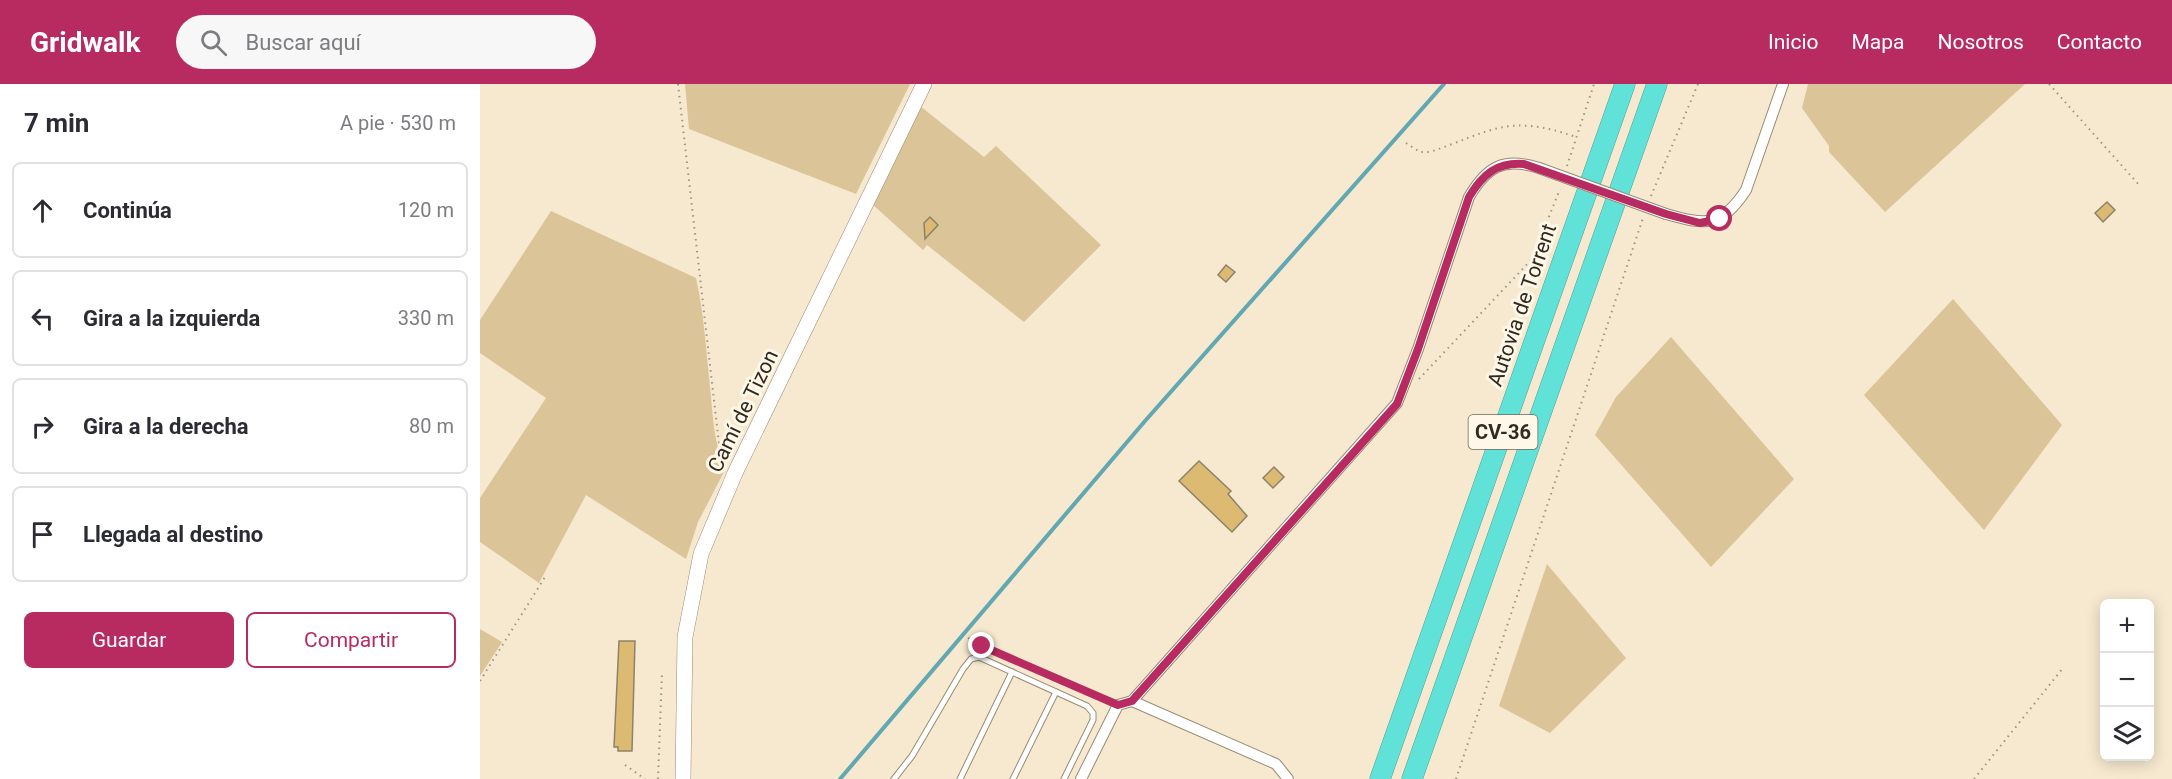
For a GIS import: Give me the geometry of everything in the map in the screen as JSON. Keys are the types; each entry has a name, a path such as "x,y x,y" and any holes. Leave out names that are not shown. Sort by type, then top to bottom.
{"highway":[{"name":"Autovia de Torrent","path":"1380,779 1625,84"},
{"name":"CV-36","path":"1412,779 1657,84"}],"street":[{"name":"Camí de Tizon","path":"683,779 685,637 701,554 735,473 924,84"},
{"path":"1081,779 1118,705 1132,701 1397,404 1469,197 1479,180 1492,169 1509,162 1539,168 1666,214 1700,223 1720,219 1737,204 1746,190 1783,84"},
{"path":"1132,701 1276,764 1288,779"}],"lane":[{"path":"894,779 912,756 944,698 971,660 979,657 1087,706 1093,713 1093,720 1064,779"},
{"path":"960,779 1012,672"},
{"path":"1013,779 1056,692"}],"path":[{"path":"678,84 719,444 735,473"},
{"path":"1566,168 1594,84"},
{"path":"1649,202 1698,84"},
{"path":"2049,84 2140,186"},
{"path":"1406,143 1420,152 1430,152 1491,129 1521,124 1548,127 1576,137"},
{"path":"1397,404 1532,259 1560,188"},
{"path":"1456,779 1645,213"},
{"path":"480,681 545,577"},
{"path":"968,638 1118,705"},
{"path":"1974,779 2063,668"},
{"path":"658,779 662,672"},
{"path":"625,765 645,779"}],"shaded area":[{"path":"685,84 910,84 856,194 689,129"},
{"path":"1808,84 2025,84 1885,212 1829,152 1829,146 1802,108"},
{"path":"920,106 984,157 996,146 1101,245 1024,322 927,245 923,250 872,204"},
{"path":"551,211 696,278 703,319 714,429 718,449 726,468 698,522 686,559 586,495 539,583 480,542 480,498 546,398 480,353 480,320"},
{"path":"1953,299 2062,425 1984,530 1864,395"},
{"path":"1671,337 1794,479 1711,567 1595,435 1616,397"},
{"path":"1547,564 1626,658 1550,733 1499,706"},
{"path":"480,629 502,642 480,676"}],"building":[{"path":"2107,202 2115,210 2103,222 2095,213"},
{"path":"930,217 938,225 925,239 924,223"},
{"path":"1226,265 1235,272 1226,282 1218,275"},
{"path":"1199,461 1231,491 1228,494 1247,516 1232,532 1179,481"},
{"path":"1274,467 1284,477 1273,488 1263,478"},
{"path":"619,641 635,641 632,751 618,751 618,747 614,747"}],"waterway":[{"path":"840,779 1145,421 1444,84"}],"route":[{"path":"982,646 1118,705 1132,701 1397,404 1469,197 1479,180 1492,169 1509,162 1524,164 1666,214 1700,223 1720,219"}]}
